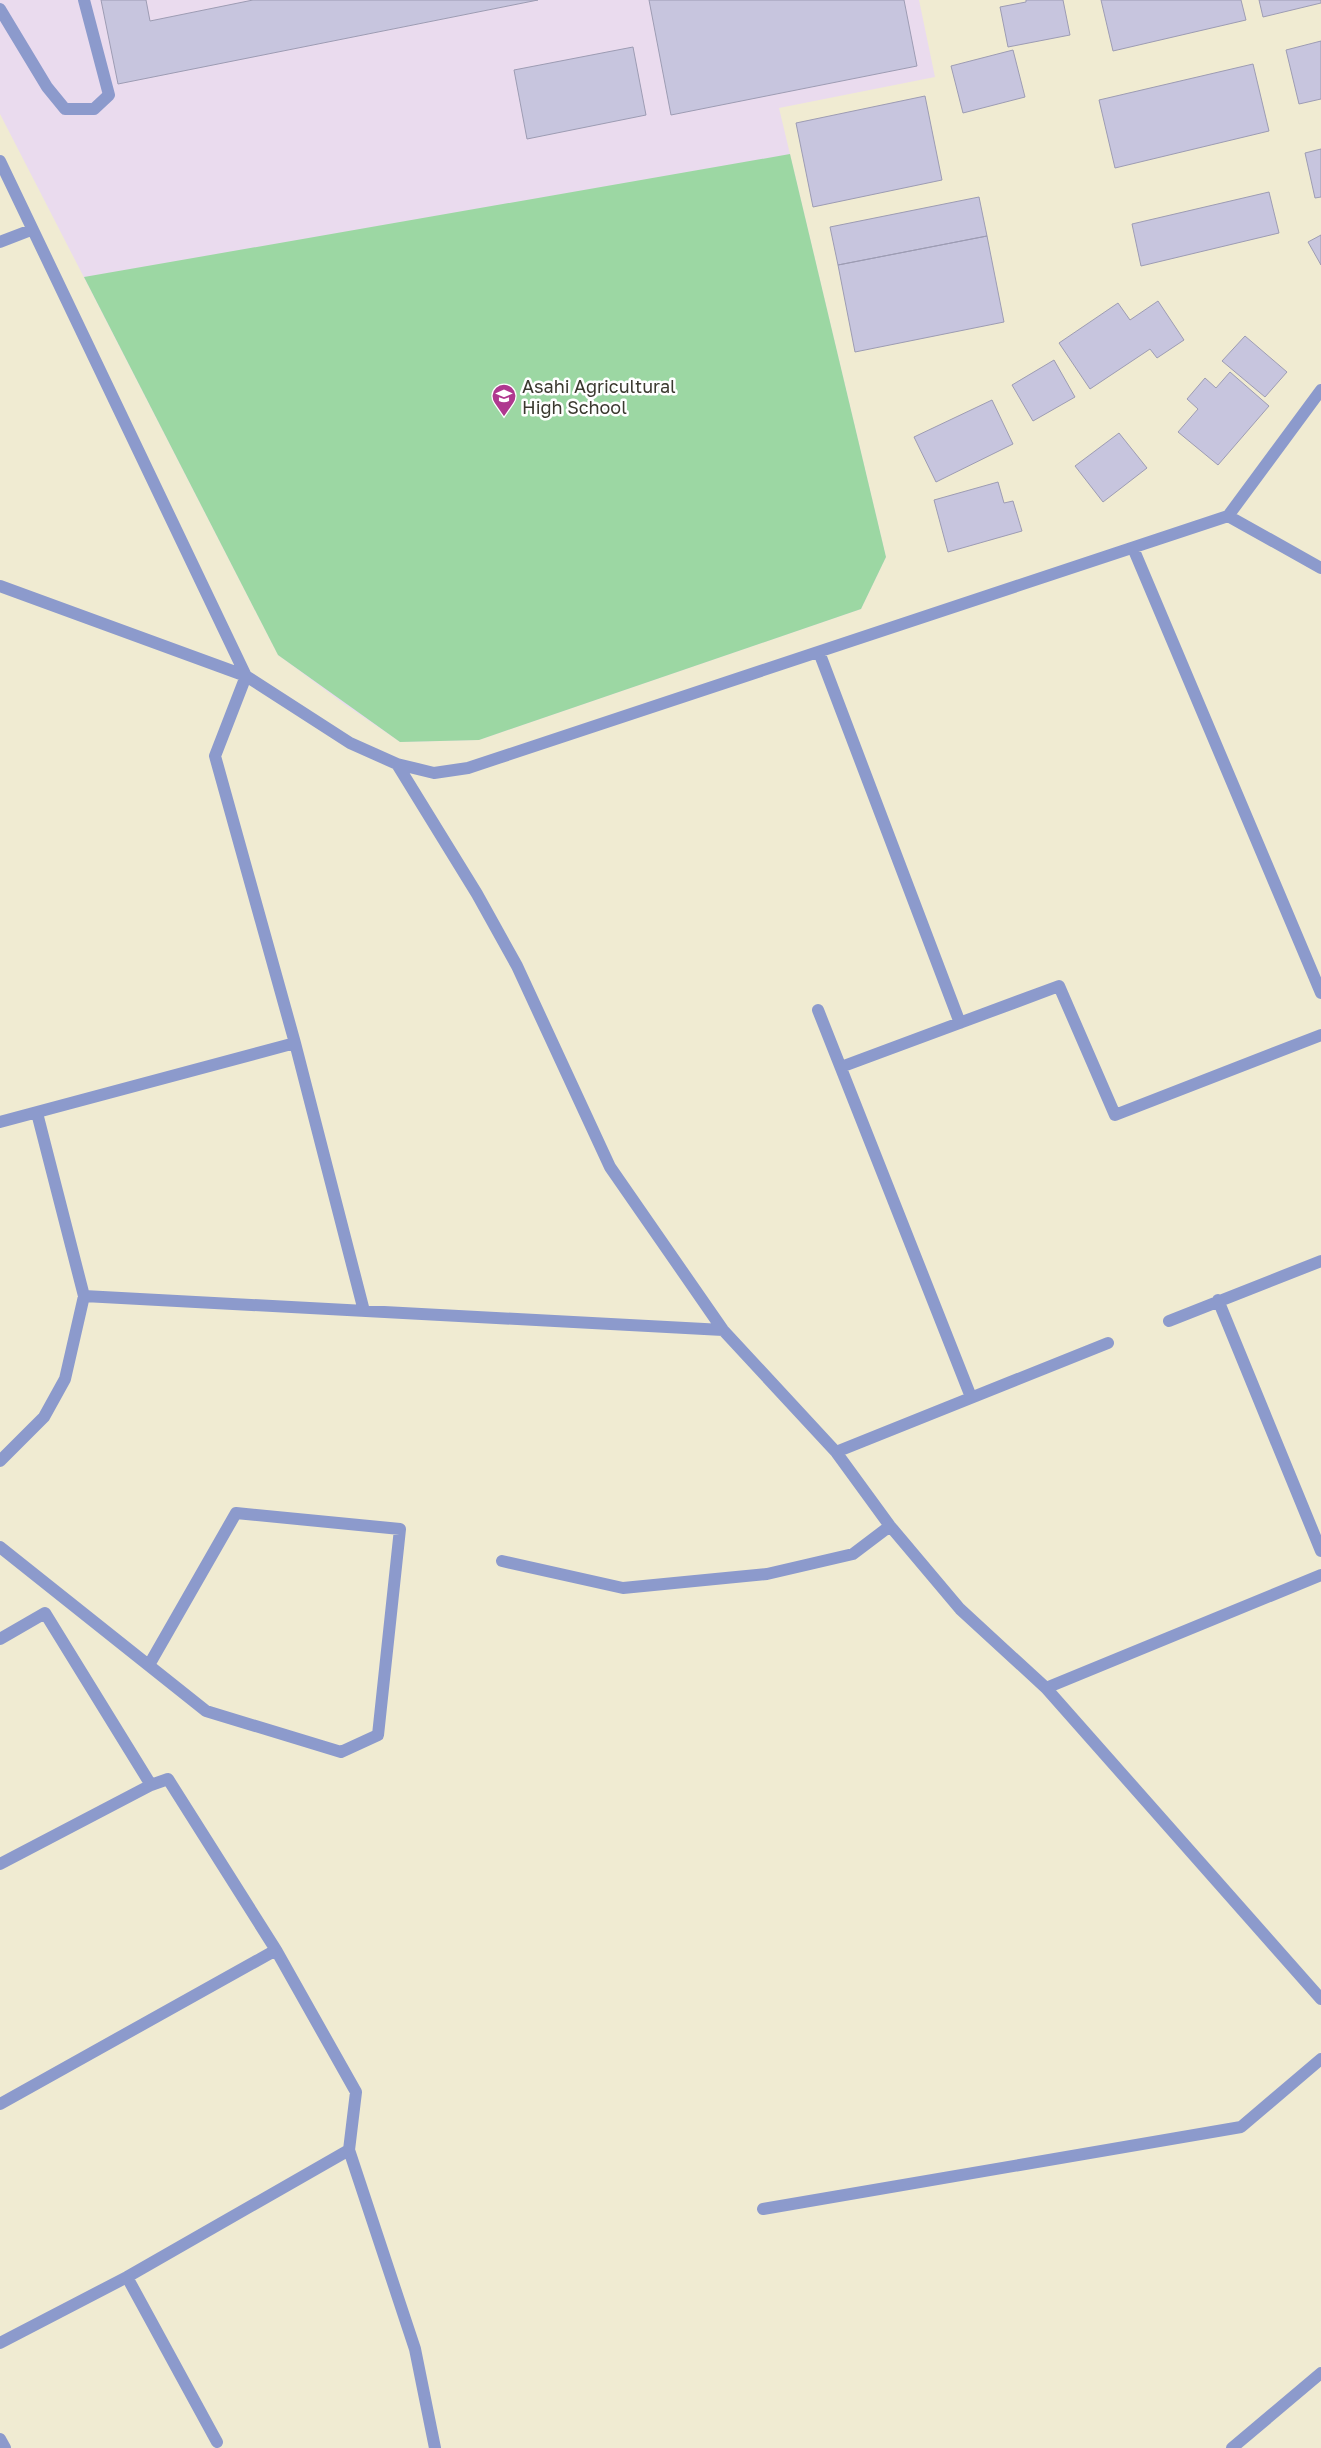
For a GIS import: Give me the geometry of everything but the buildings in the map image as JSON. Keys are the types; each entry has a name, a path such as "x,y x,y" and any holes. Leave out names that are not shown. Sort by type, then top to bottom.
{"street":[{"path":"0,9 47,87 65,109 94,109 109,95 84,0"},
{"path":"0,161 31,230 246,676 216,756 295,1043 364,1311"},
{"path":"0,242 31,230"},
{"path":"0,586 246,676 350,743 396,764 434,773 468,768 1228,516 1321,390"},
{"path":"1228,516 1321,568"},
{"path":"1134,548 1321,993"},
{"path":"819,652 960,1023"},
{"path":"396,764 477,894 517,966 610,1167 724,1330 836,1452 890,1526 960,1609 1046,1688 1321,2000"},
{"path":"841,1067 1059,986 1115,1114 1321,1035"},
{"path":"818,1010 971,1397"},
{"path":"0,1122 295,1043"},
{"path":"0,1461 44,1417 64,1379 84,1296 36,1113"},
{"path":"1168,1321 1321,1261"},
{"path":"84,1296 724,1330"},
{"path":"1218,1300 1321,1552"},
{"path":"836,1452 1108,1343"},
{"path":"0,1547 206,1711 341,1752 378,1736 400,1529 236,1513 149,1665"},
{"path":"502,1561 623,1588 767,1574 853,1554 890,1526"},
{"path":"1046,1688 1321,1575"},
{"path":"0,1639 45,1613 151,1785"},
{"path":"0,1864 151,1785 168,1779 276,1950 356,2092 349,2150 415,2349 435,2448"},
{"path":"0,2104 276,1950"},
{"path":"763,2209 1241,2127 1321,2059"},
{"path":"0,2343 127,2277 349,2150"},
{"path":"127,2277 217,2442"},
{"path":"1232,2448 1321,2373"},
{"path":"0,2439 5,2448"}],"shaded area":[{"name":"Asahi Agricultural High School","path":"0,0 919,0 935,77 779,108 886,557 861,609 479,740 400,742 344,704 278,655 0,114"}],"green space":[{"name":"Asahi Agricultural High School","path":"790,154 886,557 861,609 479,740 400,742 278,655 84,277"}],"place":[{"name":"Asahi Agricultural High School","path":"504,417"}]}
